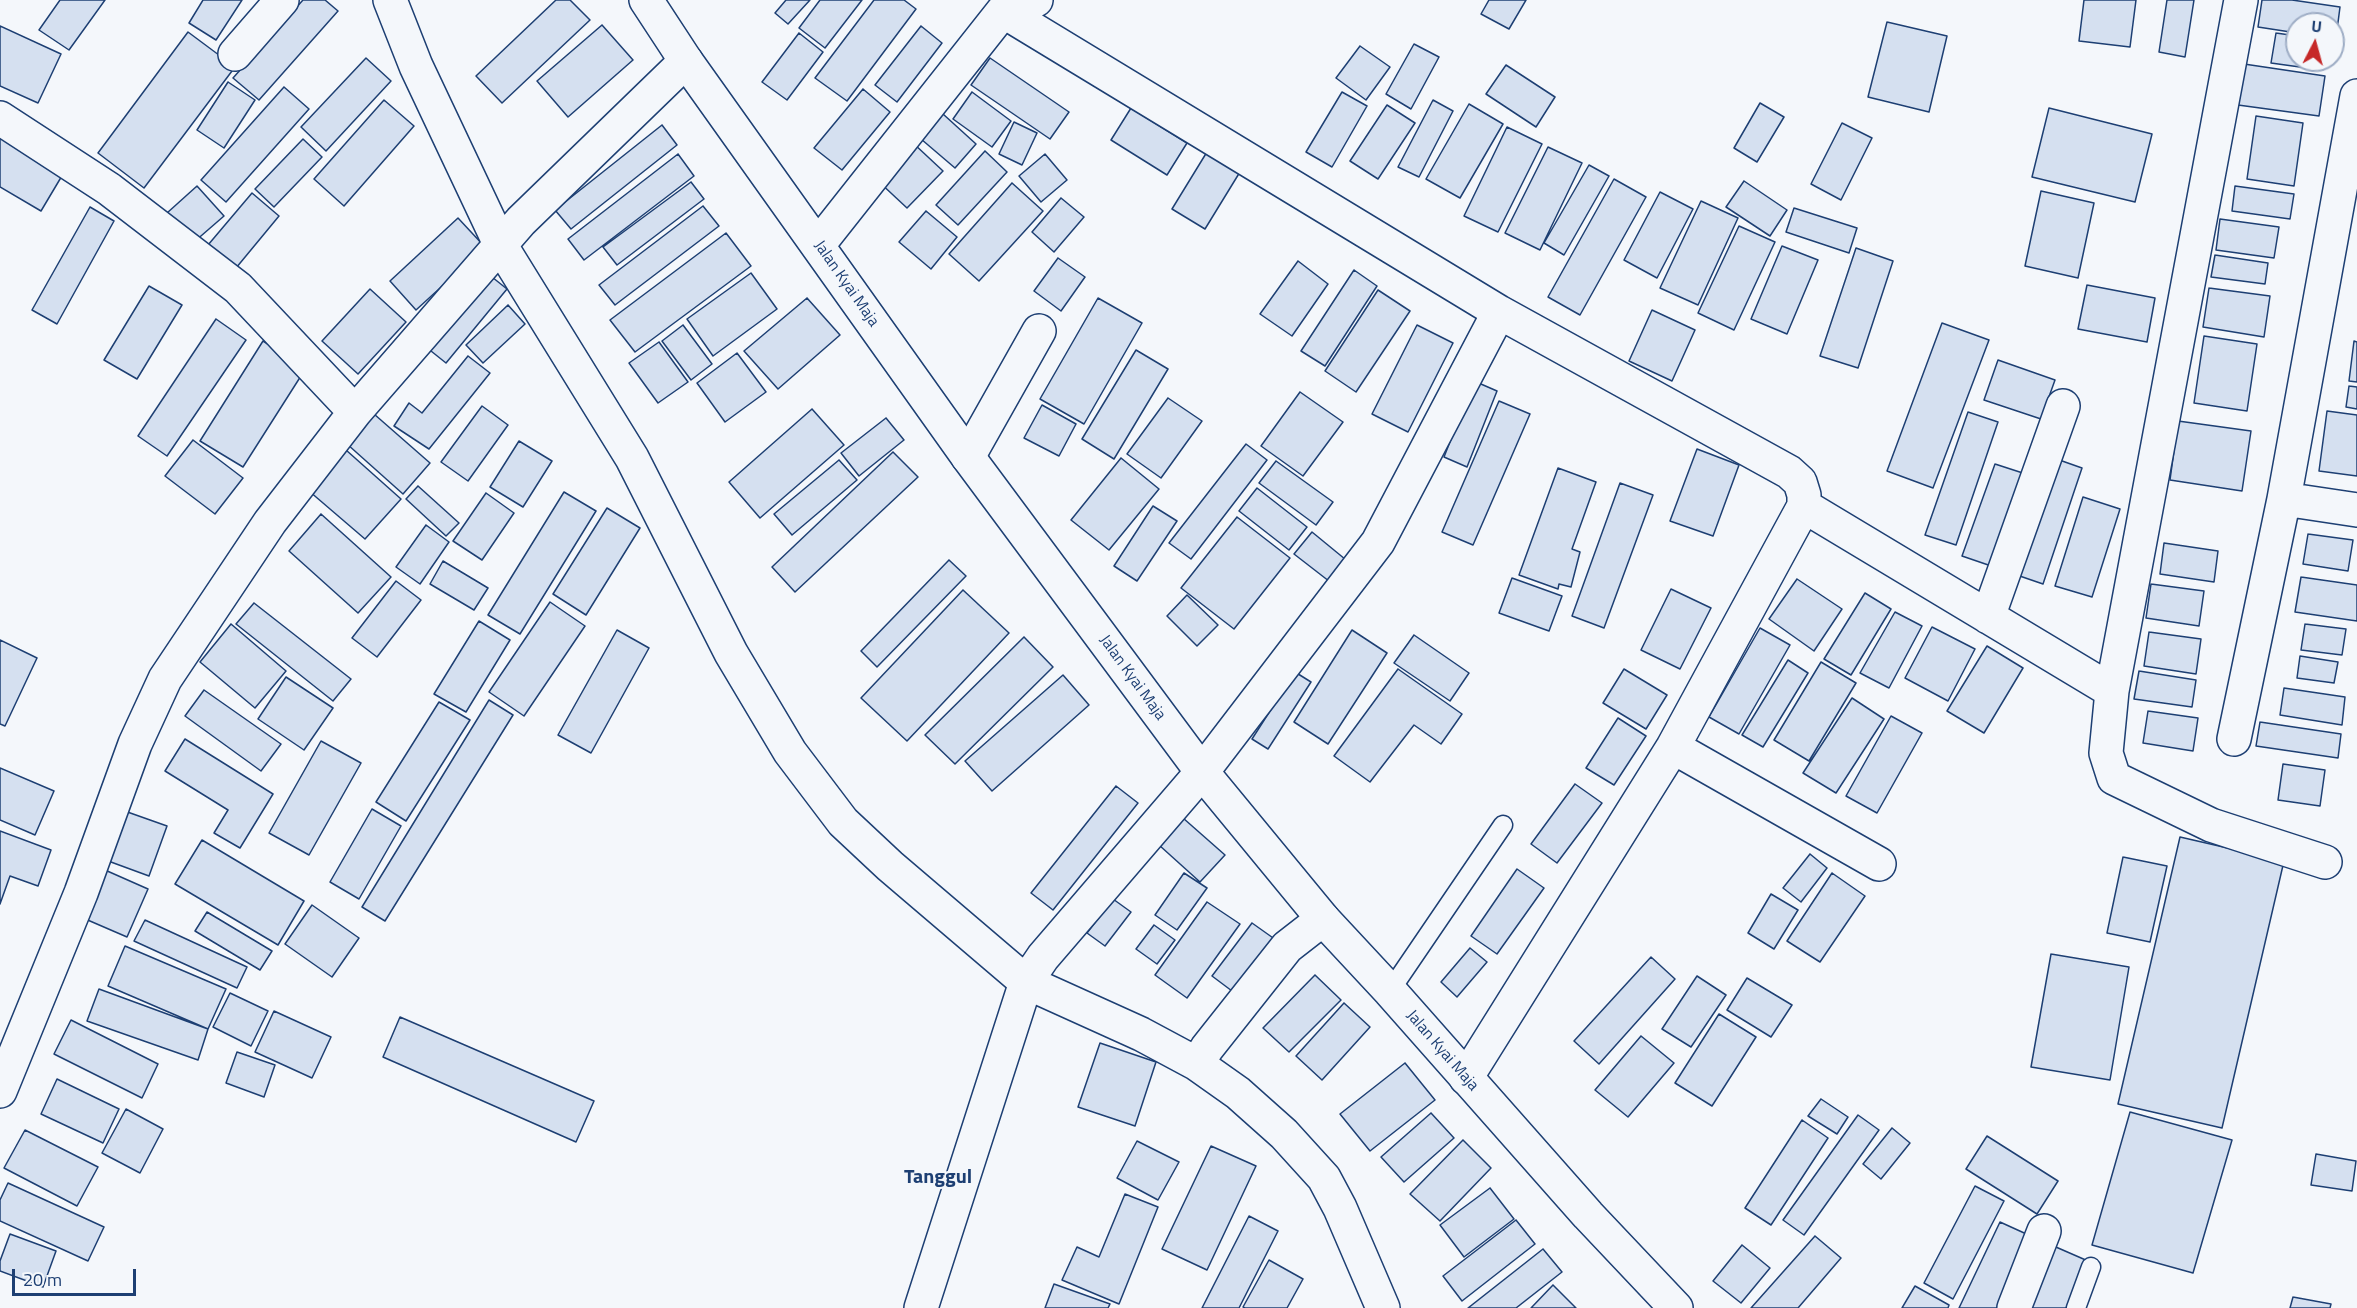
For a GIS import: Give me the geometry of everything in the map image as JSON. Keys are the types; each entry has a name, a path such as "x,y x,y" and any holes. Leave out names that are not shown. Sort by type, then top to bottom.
{"street":[{"path":"235,54 282,0"},
{"path":"390,0 416,66 522,222 632,458 731,653 790,752 843,822 890,866 1034,969 1141,1034 1210,1045"},
{"name":"Jalan Kyai Maja","path":"646,0 686,61 968,457 1202,772 1323,919 1390,991 1588,1215 1676,1308"},
{"path":"818,245 1003,12 1036,0"},
{"path":"2241,0 2112,691 2106,753 2114,778 2211,825 2325,862"},
{"path":"1003,12 1499,312 1789,472 1800,482 1804,495 1804,506 1673,747 1466,1078"},
{"path":"0,1091 81,893 135,744 165,679 270,522 355,412 522,222 686,61"},
{"path":"2234,739 2284,499 2357,96"},
{"path":"0,118 109,189 238,288 355,412"},
{"path":"921,1308 1034,969 1202,772 1378,542 1499,312"},
{"path":"968,457 1039,332"},
{"path":"1988,617 2063,406"},
{"path":"2284,499 2357,510"},
{"path":"1804,506 2112,691"},
{"path":"1673,747 1878,864"},
{"path":"1210,1045 1287,947 1323,919"},
{"path":"1210,1045 1238,1093 1276,1127 1324,1178 1340,1208 1383,1308"},
{"path":"2014,1308 2044,1231"}],"lane":[{"path":"1390,991 1503,825"},
{"path":"2076,1308 2091,1267"}],"building":[{"path":"60,0 105,0 69,50 39,30"},
{"path":"203,0 242,0 216,40 189,23"},
{"path":"303,0 325,0 338,11 259,100 233,78"},
{"path":"556,0 570,0 590,20 502,103 476,76"},
{"path":"786,0 810,0 788,24 775,13"},
{"path":"820,0 862,0 825,48 799,28"},
{"path":"874,0 904,0 916,9 847,101 815,78"},
{"path":"1489,0 1526,0 1509,29 1481,14"},
{"path":"2084,0 2136,0 2130,47 2079,41"},
{"path":"2167,0 2194,0 2185,57 2159,52"},
{"path":"2262,0 2292,0 2340,7 2339,12 2285,12 2285,31 2258,27"},
{"path":"1887,22 1947,36 1929,112 1868,97"},
{"path":"602,25 633,60 568,117 537,81"},
{"path":"0,26 61,54 38,103 0,86"},
{"path":"921,26 942,43 897,102 875,85"},
{"path":"188,32 235,67 144,188 98,153"},
{"path":"799,33 823,52 787,100 762,82"},
{"path":"2276,33 2285,34 2285,65 2271,63"},
{"path":"1414,44 1439,57 1411,109 1386,94"},
{"path":"1360,46 1390,67 1366,100 1336,78"},
{"path":"366,58 391,81 326,151 301,127"},
{"path":"990,58 1069,112 1050,139 971,85"},
{"path":"2244,64 2285,70 2285,72 2325,76 2319,116 2238,105"},
{"path":"1506,65 1555,97 1536,127 1486,94"},
{"path":"228,82 255,100 224,148 197,130"},
{"path":"284,87 309,109 226,202 201,180"},
{"path":"863,89 890,112 842,170 814,148"},
{"path":"972,92 1011,121 992,147 953,119"},
{"path":"1342,92 1367,106 1332,167 1306,152"},
{"path":"384,100 414,126 344,206 314,179"},
{"path":"1433,100 1453,111 1419,177 1398,167"},
{"path":"1760,103 1784,117 1757,162 1734,148"},
{"path":"1469,104 1503,124 1460,198 1426,179"},
{"path":"1387,105 1415,123 1378,179 1350,161"},
{"path":"1131,108 1187,143 1167,175 1111,140"},
{"path":"2049,108 2152,134 2135,202 2032,177"},
{"path":"943,114 976,144 955,168 921,139"},
{"path":"2256,116 2303,123 2294,186 2247,179"},
{"path":"1014,122 1037,133 1022,165 999,154"},
{"path":"1842,123 1872,138 1841,200 1811,184"},
{"path":"662,125 677,145 571,229 555,210"},
{"path":"1507,127 1542,144 1498,232 1464,216"},
{"path":"0,131 66,169 41,211 0,187"},
{"path":"303,139 322,157 274,207 255,189"},
{"path":"913,143 943,171 907,208 877,180"},
{"path":"1210,147 1243,167 1205,229 1172,209"},
{"path":"1548,147 1582,163 1540,250 1505,233"},
{"path":"985,151 1007,172 958,225 936,205"},
{"path":"678,154 694,176 584,260 568,239"},
{"path":"1045,154 1067,180 1041,202 1019,176"},
{"path":"1589,165 1609,176 1564,255 1544,243"},
{"path":"1614,179 1646,197 1580,315 1548,297"},
{"path":"1744,181 1787,210 1770,236 1726,207"},
{"path":"691,182 704,199 617,265 603,247"},
{"path":"1012,183 1043,211 979,281 949,254"},
{"path":"197,186 224,216 194,242 167,213"},
{"path":"2235,186 2294,194 2290,219 2232,211"},
{"path":"2041,191 2094,203 2078,278 2025,266"},
{"path":"1660,192 1693,209 1657,278 1624,260"},
{"path":"252,193 279,216 236,268 208,245"},
{"path":"1061,198 1084,217 1054,252 1032,232"},
{"path":"1701,201 1738,218 1698,305 1660,288"},
{"path":"703,206 719,226 615,305 599,285"},
{"path":"90,207 114,221 57,324 32,310"},
{"path":"1794,208 1857,228 1849,253 1786,232"},
{"path":"926,211 957,237 931,269 899,242"},
{"path":"458,218 485,247 416,310 390,281"},
{"path":"2220,219 2279,227 2274,258 2216,250"},
{"path":"1739,226 1775,242 1734,330 1698,313"},
{"path":"726,233 751,266 635,352 610,320"},
{"path":"1782,246 1818,260 1787,334 1751,319"},
{"path":"1856,248 1893,261 1858,368 1820,356"},
{"path":"2215,255 2268,263 2265,284 2211,277"},
{"path":"1058,258 1085,277 1061,311 1034,291"},
{"path":"1298,261 1328,284 1292,336 1260,314"},
{"path":"1354,270 1377,286 1325,366 1301,351"},
{"path":"487,273 507,289 446,363 426,347"},
{"path":"751,273 777,309 713,356 687,319"},
{"path":"2087,285 2155,298 2147,342 2078,329"},
{"path":"149,286 182,305 137,379 104,360"},
{"path":"2209,288 2270,296 2264,337 2203,327"},
{"path":"370,289 406,322 358,374 322,341"},
{"path":"1378,290 1410,311 1356,392 1325,371"},
{"path":"807,298 840,335 778,389 744,351"},
{"path":"1098,298 1142,323 1084,424 1040,399"},
{"path":"508,305 525,324 483,363 466,345"},
{"path":"1652,310 1695,330 1672,381 1629,361"},
{"path":"216,319 246,340 167,456 138,436"},
{"path":"1942,323 1989,340 1933,488 1887,471"},
{"path":"683,325 712,364 691,380 662,341"},
{"path":"1417,325 1453,343 1408,432 1372,414"},
{"path":"2204,336 2257,344 2247,411 2194,403"},
{"path":"263,341 306,368 243,467 200,441"},
{"path":"2354,341 2357,342 2357,382 2349,381"},
{"path":"659,342 688,382 658,403 629,363"},
{"path":"1136,350 1168,369 1114,459 1082,439"},
{"path":"737,353 766,392 725,422 697,383"},
{"path":"468,356 490,373 429,449 394,426 409,403 422,413"},
{"path":"1998,360 2055,380 2041,419 1984,400"},
{"path":"1474,381 1497,391 1467,467 1444,457"},
{"path":"2349,386 2357,387 2357,409 2346,407"},
{"path":"1300,392 1343,422 1303,476 1261,446"},
{"path":"1168,398 1202,421 1161,478 1127,454"},
{"path":"1499,401 1530,414 1473,545 1442,532"},
{"path":"1042,405 1076,424 1059,456 1024,438"},
{"path":"482,406 508,425 468,481 441,462"},
{"path":"812,409 844,445 760,518 729,482"},
{"path":"2327,411 2357,415 2357,476 2319,471"},
{"path":"1968,412 1998,422 1956,545 1925,535"},
{"path":"374,414 430,463 403,494 347,444"},
{"path":"886,418 904,440 859,476 841,453"},
{"path":"2178,421 2251,431 2242,491 2170,480"},
{"path":"193,440 243,478 215,514 165,476"},
{"path":"519,441 552,461 523,507 490,487"},
{"path":"1246,444 1267,460 1191,559 1169,543"},
{"path":"1697,449 1739,465 1713,536 1670,521"},
{"path":"346,450 401,499 365,539 309,491"},
{"path":"893,452 918,477 795,592 772,567"},
{"path":"2048,456 2082,468 2043,584 2008,572"},
{"path":"1121,458 1159,489 1109,550 1071,520"},
{"path":"839,460 857,480 792,535 774,514"},
{"path":"1276,461 1333,502 1316,525 1259,483"},
{"path":"1995,464 2032,476 2000,569 1962,556"},
{"path":"1558,468 1596,482 1572,549 1580,552 1571,587 1559,584 1558,589 1519,575"},
{"path":"1620,483 1653,495 1604,628 1572,616"},
{"path":"418,486 459,523 446,536 406,499"},
{"path":"1257,488 1307,527 1289,550 1239,511"},
{"path":"564,492 596,511 520,634 488,615"},
{"path":"486,493 514,513 482,560 453,541"},
{"path":"2083,497 2120,509 2092,597 2055,586"},
{"path":"1153,506 1177,521 1137,581 1114,566"},
{"path":"607,508 640,528 586,615 553,594"},
{"path":"321,514 391,577 358,613 289,551"},
{"path":"1237,517 1290,558 1234,629 1181,588"},
{"path":"426,525 449,542 420,584 396,567"},
{"path":"1312,532 1351,564 1334,585 1294,554"},
{"path":"2308,534 2353,540 2348,571 2303,564"},
{"path":"2164,543 2218,551 2214,582 2160,574"},
{"path":"949,560 966,576 877,667 861,651"},
{"path":"443,561 488,588 474,610 430,584"},
{"path":"2301,577 2357,585 2357,621 2295,612"},
{"path":"1512,578 1562,596 1549,631 1499,613"},
{"path":"1797,579 1842,609 1814,651 1769,619"},
{"path":"396,581 421,600 377,657 352,638"},
{"path":"2151,584 2204,591 2199,626 2146,618"},
{"path":"1671,589 1711,608 1680,669 1641,650"},
{"path":"963,590 1009,633 907,741 861,698"},
{"path":"1865,593 1891,609 1851,675 1824,659"},
{"path":"1187,595 1218,625 1197,646 1167,616"},
{"path":"550,602 585,626 524,716 489,692"},
{"path":"254,603 351,679 333,701 236,624"},
{"path":"1895,612 1922,626 1889,688 1860,673"},
{"path":"479,621 510,640 466,712 434,694"},
{"path":"231,624 286,671 255,708 200,662"},
{"path":"2305,624 2346,629 2342,655 2301,650"},
{"path":"1932,627 1975,649 1948,701 1905,678"},
{"path":"1760,628 1790,645 1739,734 1709,717"},
{"path":"617,630 649,648 591,753 558,735"},
{"path":"1352,630 1387,653 1328,744 1294,722"},
{"path":"2149,632 2201,639 2196,674 2144,666"},
{"path":"1414,635 1469,673 1450,701 1394,663"},
{"path":"1024,637 1053,667 955,764 925,735"},
{"path":"0,640 37,658 5,726 0,724"},
{"path":"1987,646 2023,668 1984,733 1947,711"},
{"path":"2300,656 2338,662 2334,683 2297,678"},
{"path":"1788,660 1808,673 1763,747 1742,735"},
{"path":"1821,662 1856,683 1809,761 1774,740"},
{"path":"1398,669 1462,714 1441,744 1414,725 1370,782 1334,756"},
{"path":"1624,669 1667,695 1646,729 1603,703"},
{"path":"2139,671 2196,680 2192,707 2134,699"},
{"path":"1295,672 1311,682 1268,749 1252,739"},
{"path":"1063,675 1089,705 992,791 965,761"},
{"path":"286,677 333,708 304,750 258,719"},
{"path":"2284,688 2345,697 2342,725 2280,715"},
{"path":"204,690 281,744 261,771 185,716"},
{"path":"1852,698 1884,719 1836,793 1803,773"},
{"path":"489,700 513,715 385,921 362,907"},
{"path":"439,702 470,720 406,821 376,802"},
{"path":"2148,711 2198,718 2193,751 2143,743"},
{"path":"1891,716 1922,733 1877,813 1846,796"},
{"path":"1618,718 1646,736 1614,785 1586,768"},
{"path":"2260,722 2341,734 2338,758 2256,746"},
{"path":"185,739 273,794 240,848 214,833 228,810 165,771"},
{"path":"321,741 361,763 309,855 269,833"},
{"path":"2283,764 2325,770 2320,806 2278,800"},
{"path":"0,768 54,791 35,835 0,820"},
{"path":"1575,784 1602,803 1557,863 1531,844"},
{"path":"1116,786 1138,803 1053,910 1031,893"},
{"path":"119,809 167,826 149,876 100,858"},
{"path":"372,809 401,826 359,899 330,882"},
{"path":"1183,818 1225,855 1200,882 1159,845"},
{"path":"0,831 51,850 38,886 10,876 0,904"},
{"path":"2180,837 2284,861 2222,1128 2118,1104"},
{"path":"202,840 304,901 278,945 175,884"},
{"path":"1810,854 1827,868 1801,902 1783,888"},
{"path":"2123,857 2167,866 2150,942 2107,933"},
{"path":"1517,869 1544,888 1497,954 1471,936"},
{"path":"105,870 148,889 127,937 83,918"},
{"path":"1184,873 1207,888 1177,930 1155,915"},
{"path":"1832,873 1865,896 1820,962 1787,941"},
{"path":"1771,894 1798,910 1774,949 1748,933"},
{"path":"1113,899 1131,912 1105,946 1087,933"},
{"path":"1207,902 1240,924 1187,998 1155,975"},
{"path":"312,905 359,938 332,977 285,944"},
{"path":"207,912 272,951 260,970 195,931"},
{"path":"145,920 247,967 237,988 134,941"},
{"path":"1252,923 1276,940 1236,994 1212,976"},
{"path":"1154,925 1175,940 1157,964 1136,949"},
{"path":"125,946 226,989 208,1029 108,986"},
{"path":"1470,948 1487,962 1457,997 1441,982"},
{"path":"2051,954 2129,967 2110,1080 2031,1067"},
{"path":"1651,957 1675,979 1599,1064 1574,1041"},
{"path":"1315,975 1341,1000 1289,1052 1263,1028"},
{"path":"1697,976 1726,995 1691,1047 1662,1029"},
{"path":"1747,978 1792,1005 1771,1037 1727,1010"},
{"path":"99,989 208,1029 198,1060 87,1021"},
{"path":"230,993 268,1011 251,1046 213,1027"},
{"path":"1344,1003 1370,1027 1322,1080 1296,1056"},
{"path":"274,1011 331,1037 312,1078 255,1052"},
{"path":"1719,1014 1756,1037 1712,1106 1675,1083"},
{"path":"400,1017 594,1101 576,1142 383,1057"},
{"path":"71,1020 158,1064 142,1098 54,1054"},
{"path":"1641,1036 1674,1063 1628,1117 1595,1090"},
{"path":"1100,1043 1156,1062 1135,1126 1078,1107"},
{"path":"237,1052 275,1065 264,1097 226,1083"},
{"path":"1405,1063 1435,1100 1370,1151 1340,1114"},
{"path":"57,1079 119,1109 103,1143 41,1114"},
{"path":"1821,1099 1848,1117 1837,1134 1808,1116"},
{"path":"126,1109 163,1129 140,1173 102,1153"},
{"path":"2130,1112 2232,1140 2193,1273 2092,1245"},
{"path":"1431,1113 1454,1138 1404,1182 1381,1157"},
{"path":"1858,1115 1879,1130 1804,1235 1783,1220"},
{"path":"1802,1120 1828,1138 1771,1225 1745,1208"},
{"path":"1892,1128 1910,1143 1881,1179 1863,1164"},
{"path":"25,1130 98,1167 77,1206 4,1168"},
{"path":"1987,1136 2058,1181 2037,1214 1966,1169"},
{"path":"1463,1140 1491,1168 1440,1221 1410,1194"},
{"path":"1137,1141 1179,1162 1158,1200 1117,1178"},
{"path":"1211,1146 1256,1166 1207,1270 1162,1249"},
{"path":"2316,1154 2356,1161 2352,1191 2311,1185"},
{"path":"8,1183 104,1227 88,1261 0,1221 0,1200"},
{"path":"1975,1186 2004,1201 1953,1299 1924,1283"},
{"path":"1490,1188 1514,1219 1464,1257 1440,1225"},
{"path":"1125,1194 1158,1207 1119,1304 1062,1280 1077,1247 1099,1257"},
{"path":"1249,1216 1278,1231 1239,1308 1202,1308"},
{"path":"1516,1220 1535,1244 1462,1301 1443,1276"},
{"path":"2000,1222 2033,1237 2000,1308 1959,1308"},
{"path":"10,1234 56,1251 43,1287 0,1271 0,1261"},
{"path":"1815,1236 1841,1258 1798,1308 1751,1308"},
{"path":"2049,1244 2088,1261 2066,1308 2019,1308"},
{"path":"1742,1245 1770,1268 1741,1303 1713,1281"},
{"path":"1543,1249 1562,1272 1516,1308 1468,1308"},
{"path":"1269,1260 1303,1279 1287,1308 1243,1307"},
{"path":"1054,1284 1110,1304 1108,1308 1045,1308"},
{"path":"1553,1285 1576,1308 1531,1308"},
{"path":"1915,1286 1949,1305 1948,1308 1902,1308"},
{"path":"2293,1297 2331,1304 2330,1308 2290,1308"}],"district":[{"name":"Tanggul","path":"938,1178"}]}
